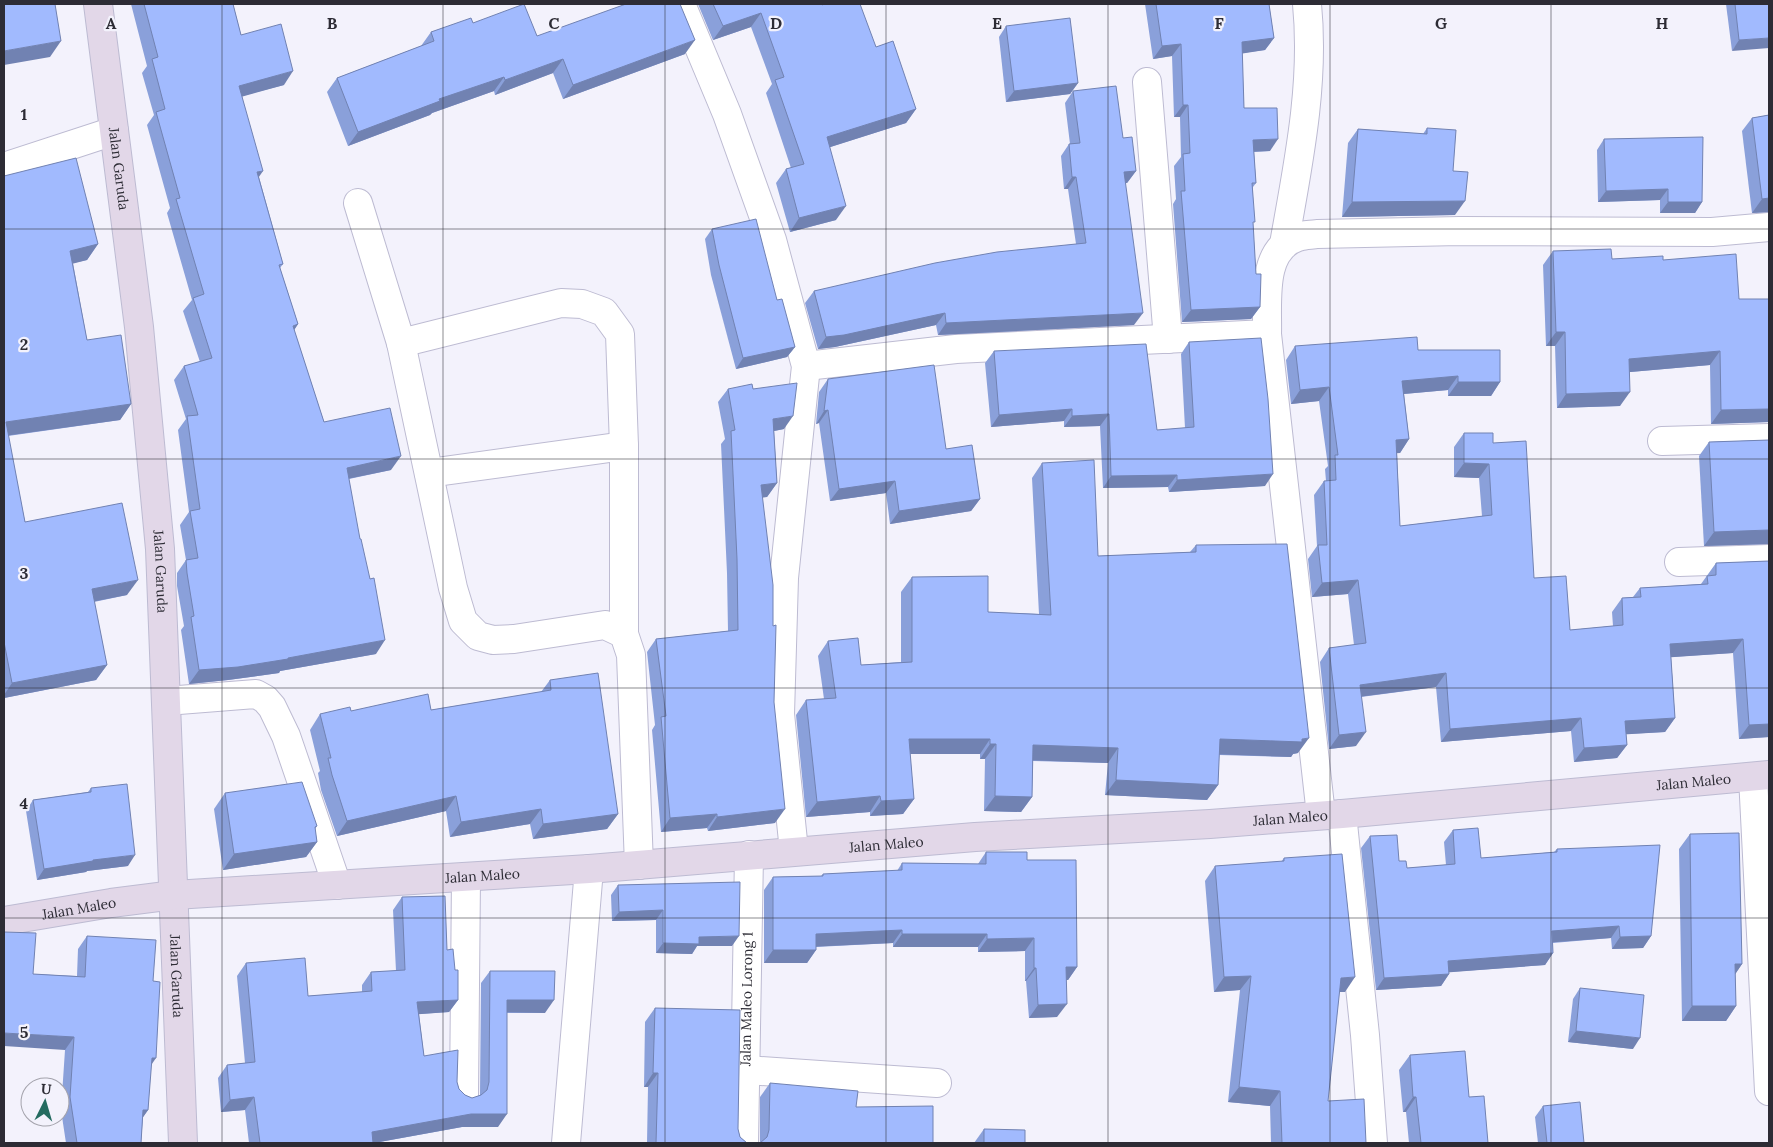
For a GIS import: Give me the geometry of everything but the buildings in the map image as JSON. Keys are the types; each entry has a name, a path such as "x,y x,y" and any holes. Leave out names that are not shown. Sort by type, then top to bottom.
{"street":[{"name":"Jalan Garuda","path":"98,4 139,326 159,539 183,1143"},
{"path":"682,4 727,114 772,240 806,366 784,578 780,714 794,852"},
{"path":"1284,244 1300,153 1307,93 1309,23 1307,4"},
{"path":"1147,82 1168,339"},
{"path":"4,168 114,131"},
{"path":"358,203 402,343 453,588 463,621 478,636 493,640 514,639 605,625 624,634"},
{"path":"1373,1143 1365,1035 1331,815 1267,334 1269,272 1277,252 1284,244 1298,237 1317,234 1460,231 1712,232 1769,226"},
{"path":"402,343 561,303 582,304 604,312 620,334 624,446 624,634 630,655 639,865"},
{"path":"806,366 956,349 1267,334"},
{"path":"1662,441 1769,438"},
{"path":"429,473 624,446"},
{"path":"1679,562 1769,559"},
{"path":"166,701 256,694 265,699 272,707 286,736 337,885"},
{"path":"1761,776 1769,1091"},
{"name":"Jalan Maleo","path":"4,921 111,903 174,895 589,869 976,837 1331,815 1761,776"},
{"name":"Jalan Maleo Lorong 1","path":"744,1143 749,855"},
{"path":"566,1143 589,869"},
{"path":"464,1095 466,876"},
{"path":"746,1070 938,1083"}]}
